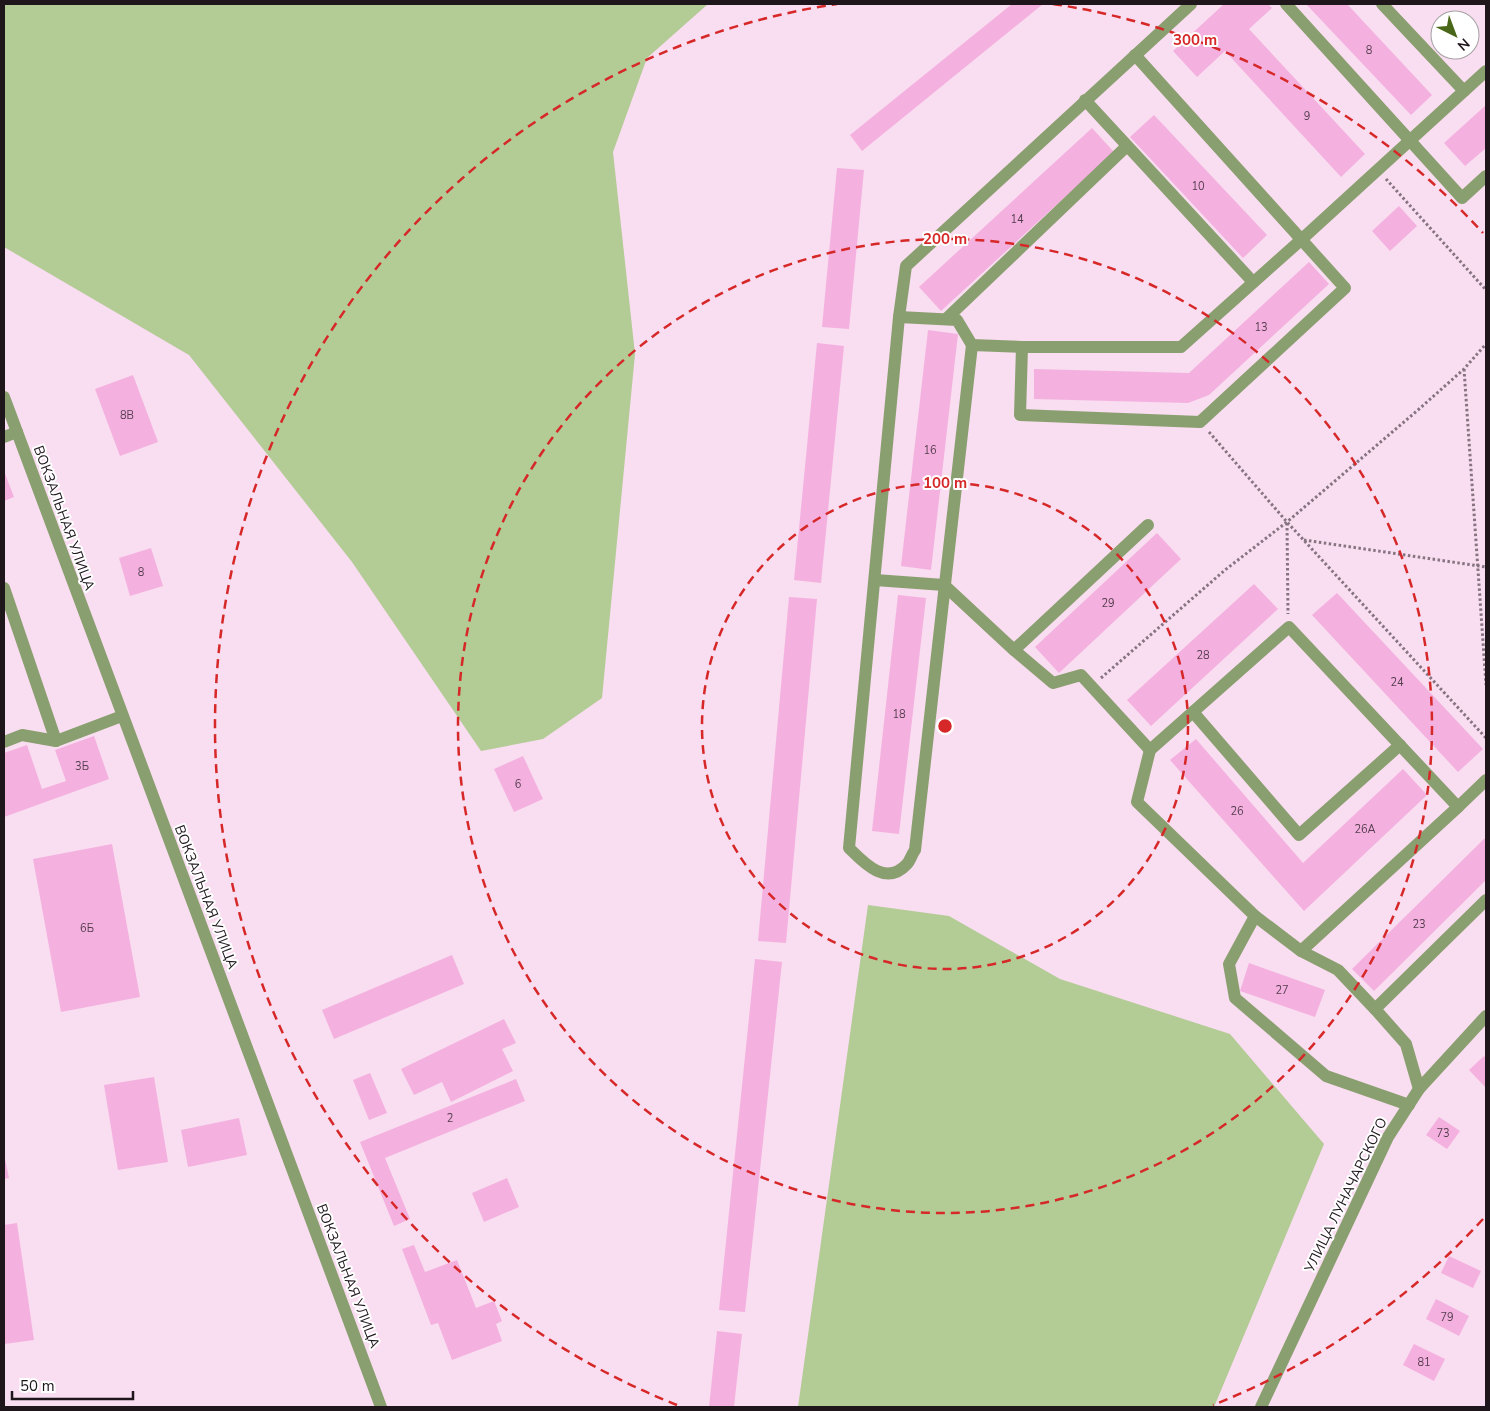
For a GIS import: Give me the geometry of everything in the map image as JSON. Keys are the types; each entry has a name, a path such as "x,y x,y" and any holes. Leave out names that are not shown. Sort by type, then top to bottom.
{"street":[{"path":"899,317 957,320 972,345 915,850 907,864 896,872 883,874 866,866 849,848 899,317 906,266 1191,4"},
{"path":"1286,4 1462,198 1486,176"},
{"path":"1382,4 1464,91"},
{"path":"1022,347 1020,415 1200,422 1345,288 1135,55"},
{"path":"972,345 1022,347 1180,347 1302,239 1486,71"},
{"path":"1085,100 1253,282"},
{"path":"946,319 1127,146"},
{"name":"ВОКЗАЛЬНАЯ УЛИЦА","path":"4,397 381,1407"},
{"path":"4,437 17,432"},
{"path":"1014,650 1148,525"},
{"path":"875,580 944,585 1014,650 1053,683 1081,675 1150,750"},
{"path":"4,588 56,741"},
{"path":"1419,1089 1406,1044 1338,970 1301,951 1255,916 1137,802 1150,750 1289,627 1458,807"},
{"path":"1193,712 1299,835 1400,745"},
{"path":"4,742 22,735 56,741 122,716"},
{"path":"1301,951 1486,780"},
{"path":"1375,1009 1486,900"},
{"path":"1255,916 1229,964 1235,998 1326,1076 1409,1105"},
{"name":"УЛИЦА ЛУНАЧАРСКОГО","path":"1262,1407 1388,1137 1419,1089 1486,1016"}],"path":[{"path":"1378,169 1486,290"},
{"path":"1091,687 1225,570 1287,522 1464,369 1486,344"},
{"path":"1464,369 1486,685"},
{"path":"1200,422 1303,540 1486,738"},
{"path":"1287,522 1289,627"},
{"path":"1303,540 1486,567"}],"green space":[{"path":"4,4 708,4 647,58 613,152 635,354 602,698 543,739 481,751 352,562 189,355 4,247"},
{"path":"868,905 949,916 1060,979 1230,1034 1324,1144 1214,1407 798,1407"}],"building":[{"path":"1012,4 1043,4 862,151 850,135"},
{"path":"1224,4 1268,4 1272,8 1249,29 1365,154 1341,177 1225,51 1197,77 1173,51"},
{"path":"1306,4 1347,4 1432,95 1411,115"},
{"path":"1486,105 1486,148 1465,166 1444,143"},
{"path":"1154,115 1267,235 1243,258 1130,137"},
{"path":"1092,128 1114,152 941,311 919,287"},
{"path":"837,168 864,170 849,329 822,327"},
{"path":"1399,206 1417,226 1390,251 1372,231"},
{"path":"1309,262 1329,284 1209,395 1188,403 1034,399 1034,369 1189,373"},
{"path":"928,330 958,334 931,570 901,566"},
{"path":"817,343 844,346 821,583 794,580"},
{"path":"133,375 158,442 120,456 95,389"},
{"path":"4,471 14,497 4,501"},
{"path":"1157,533 1181,559 1059,673 1035,647"},
{"path":"151,548 163,586 130,596 119,558"},
{"path":"1254,584 1278,609 1151,726 1127,700"},
{"path":"1337,593 1483,749 1458,772 1312,615"},
{"path":"898,595 926,598 899,834 872,831"},
{"path":"789,597 817,599 786,943 758,941"},
{"path":"94,736 109,779 4,817 4,753 27,745 42,789 66,781 55,750"},
{"path":"1196,739 1303,863 1403,769 1427,795 1304,911 1170,760"},
{"path":"523,756 543,799 514,812 494,769"},
{"path":"1486,837 1486,880 1374,991 1352,969"},
{"path":"112,844 140,997 61,1012 33,859"},
{"path":"452,955 464,984 334,1039 322,1010"},
{"path":"755,959 782,962 745,1312 719,1310"},
{"path":"1249,963 1325,990 1315,1017 1240,991"},
{"path":"504,1019 516,1043 502,1049 513,1071 451,1102 442,1082 414,1095 401,1069"},
{"path":"1484,1056 1486,1058 1486,1088 1469,1070"},
{"path":"370,1073 387,1113 369,1120 353,1080"},
{"path":"154,1077 168,1162 118,1170 104,1085"},
{"path":"516,1079 525,1101 385,1158 410,1219 394,1226 360,1142"},
{"path":"1439,1117 1460,1131 1447,1149 1426,1135"},
{"path":"239,1118 247,1155 188,1167 181,1130"},
{"path":"4,1154 9,1178 4,1179"},
{"path":"507,1178 519,1207 484,1222 472,1193"},
{"path":"17,1223 34,1340 4,1344 4,1225"},
{"path":"414,1245 425,1272 457,1260 476,1308 494,1301 502,1321 496,1324 502,1341 452,1360 438,1323 431,1325 402,1249"},
{"path":"1449,1256 1481,1271 1473,1288 1441,1273"},
{"path":"1436,1299 1469,1316 1459,1336 1426,1319"},
{"path":"717,1331 742,1334 734,1407 709,1407"},
{"path":"1414,1344 1445,1359 1434,1381 1403,1365"}]}
